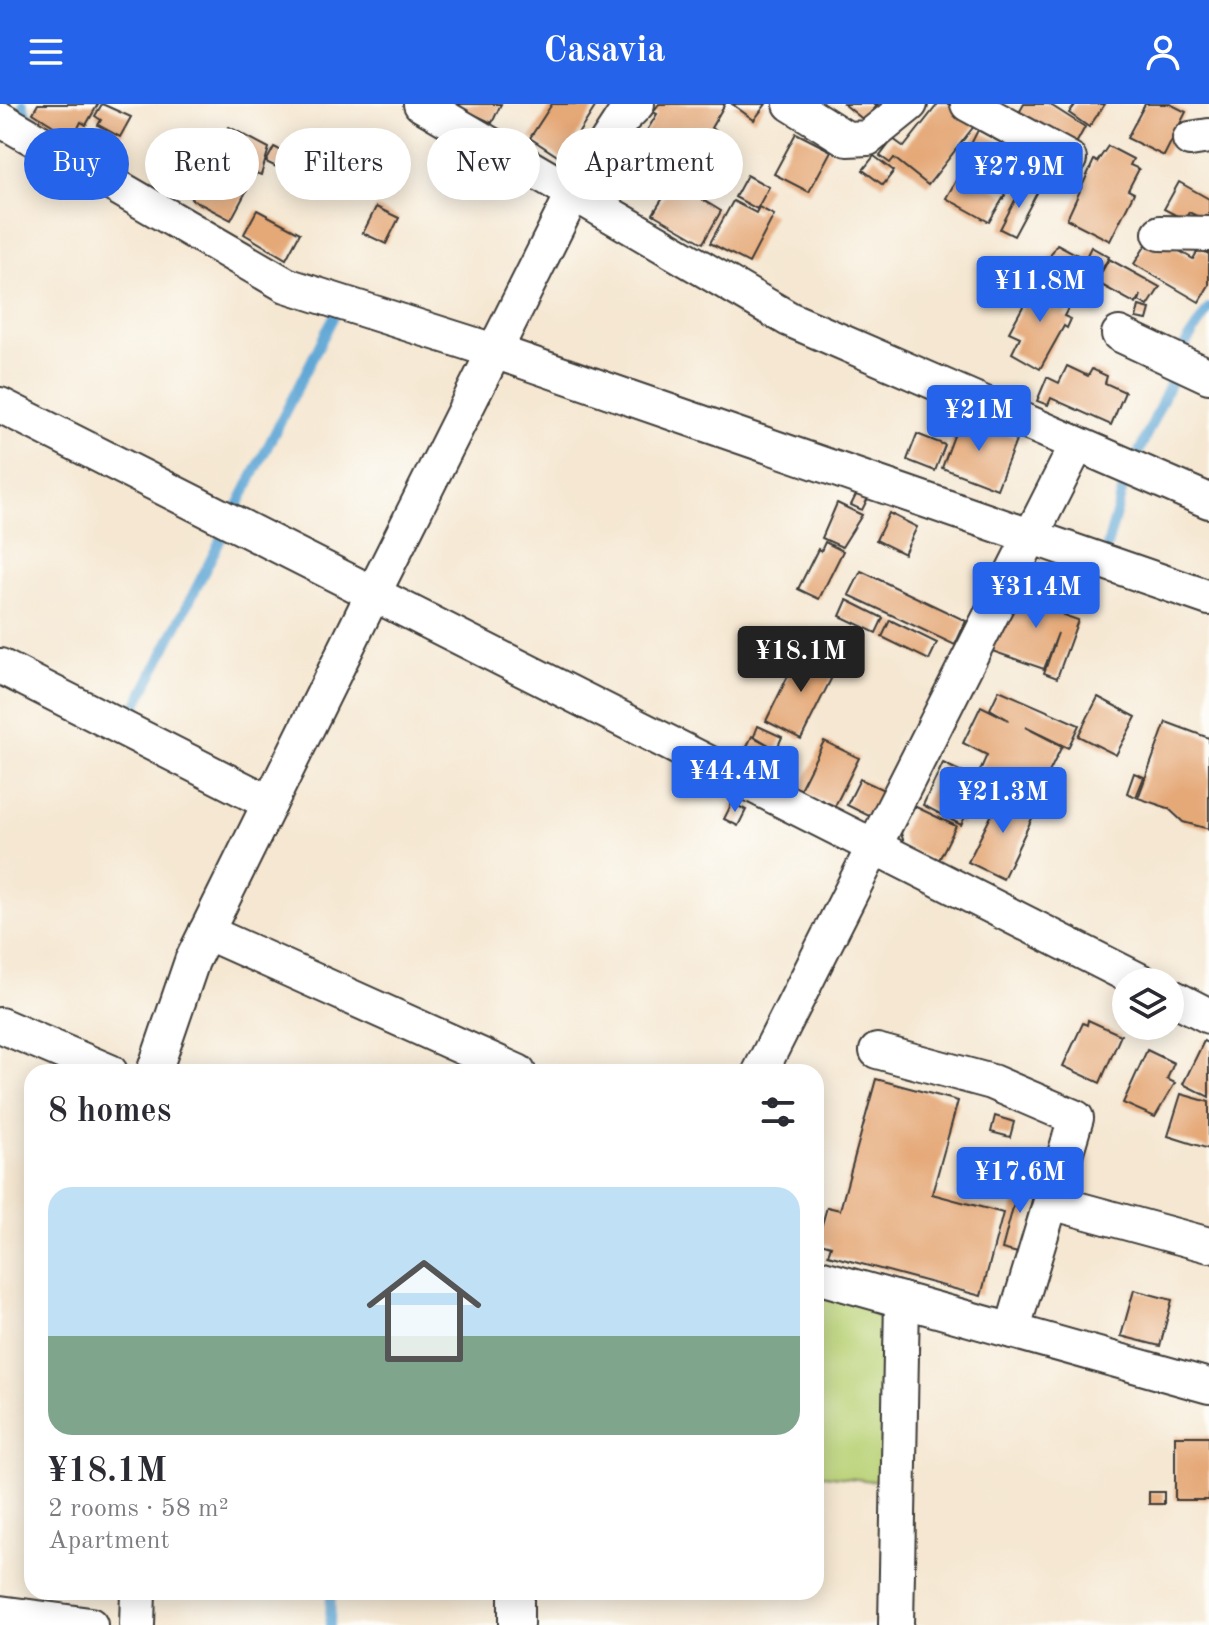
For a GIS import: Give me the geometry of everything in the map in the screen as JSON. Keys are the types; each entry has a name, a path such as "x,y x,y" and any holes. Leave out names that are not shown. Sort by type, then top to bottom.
{"street":[{"path":"421,104 556,184"},
{"path":"616,128 637,104"},
{"path":"791,104 847,139 868,138 910,104"},
{"path":"968,104 1069,159"},
{"path":"0,119 286,285 494,351 1209,598"},
{"path":"157,1064 192,961 570,200"},
{"path":"583,200 789,319 1209,501"},
{"path":"1160,233 1209,234"},
{"path":"1119,334 1209,376"},
{"path":"0,405 1114,968"},
{"path":"764,1064 1077,445"},
{"path":"0,666 270,803"},
{"path":"206,932 500,1064"},
{"path":"1184,1003 1209,1016"},
{"path":"0,1025 91,1064"},
{"path":"877,1051 992,1082 1076,1118 1012,1331"},
{"path":"1051,1202 1209,1245"},
{"path":"824,1278 1209,1386"},
{"path":"896,1625 902,1300"},
{"path":"137,1625 138,1600"},
{"path":"516,1600 516,1625"},
{"path":"0,1613 90,1625"}],"green space":[{"path":"824,1293 867,1306 886,1327 881,1482 824,1475"}],"building":[{"path":"38,104 98,104 86,125 81,122 78,128 57,128 33,113"},
{"path":"102,104 131,117 125,128 104,128 98,125 101,120 95,116"},
{"path":"452,104 501,104 492,123"},
{"path":"552,104 597,104 582,128 556,128 556,155 540,145 540,128 536,128"},
{"path":"659,104 725,104 711,128 648,128 657,114 653,112"},
{"path":"732,104 766,104 754,120"},
{"path":"844,104 878,104 865,121"},
{"path":"938,104 948,104 975,125 928,185 894,158 890,163 880,156 893,139 904,147"},
{"path":"1024,104 1049,104 1085,127 1072,151 1015,120"},
{"path":"1076,104 1105,104 1089,127 1069,113"},
{"path":"1145,104 1170,104 1186,112 1164,156 1127,138"},
{"path":"978,130 1015,150 1005,171 995,166 999,159 971,144"},
{"path":"796,133 831,151 809,192 774,174"},
{"path":"259,143 269,148 259,174"},
{"path":"1108,146 1133,159 1130,165 1139,169 1128,190 1134,193 1110,241 1067,219 1094,160 1097,162"},
{"path":"274,147 275,148 275,166 266,162"},
{"path":"1044,153 1060,161 1048,183 1032,175"},
{"path":"874,156 894,171 883,185 863,170"},
{"path":"962,170 1005,195 989,222 946,198"},
{"path":"747,175 769,187 757,209 740,200 743,200 743,182"},
{"path":"1179,182 1209,199 1209,222 1189,212 1185,220 1164,209"},
{"path":"1024,183 1038,191 1014,236 1000,229"},
{"path":"193,200 242,200 231,220"},
{"path":"662,200 703,200 721,211 703,243 653,214"},
{"path":"733,201 756,213 759,207 774,215 749,263 710,243"},
{"path":"376,207 399,218 386,244 363,233"},
{"path":"257,210 300,233 286,259 244,234"},
{"path":"1152,235 1193,259 1199,249 1209,254 1209,285 1199,302 1134,264"},
{"path":"1057,244 1085,259 1091,247 1109,257 1087,297 1041,272"},
{"path":"1109,259 1160,287 1148,306 1139,301 1141,295 1136,304 1096,282"},
{"path":"1038,279 1072,301 1064,316 1071,319 1067,328 1064,326 1040,369 1012,353 1020,337 1009,332"},
{"path":"1139,306 1150,309 1147,320 1136,318"},
{"path":"1067,366 1088,376 1092,369 1107,376 1105,383 1125,392 1111,425 1051,398 1048,405 1037,401 1047,377 1059,383"},
{"path":"961,417 1017,438 997,489 942,468"},
{"path":"917,434 945,445 935,471 907,460"},
{"path":"857,493 868,498 862,510 851,505"},
{"path":"837,503 862,515 842,547 822,538"},
{"path":"889,513 917,527 904,554 876,540"},
{"path":"825,542 843,551 819,599 798,589 818,549 821,551"},
{"path":"861,571 966,621 955,645 849,595"},
{"path":"1016,583 1068,602 1063,615 1078,620 1057,678 1044,673 1058,633 1044,669 992,651"},
{"path":"847,600 883,618 876,633 840,616"},
{"path":"890,620 937,643 929,660 882,637"},
{"path":"801,649 837,667 801,739 766,721"},
{"path":"999,690 1079,725 1068,748 1025,727 1062,746 1034,803 978,775 987,755 963,743 981,706 1009,720 990,709"},
{"path":"1098,697 1136,717 1116,755 1078,736"},
{"path":"1166,722 1209,738 1209,829 1183,822 1168,808 1138,798"},
{"path":"758,726 782,737 767,772 741,759 752,736 769,745 754,736"},
{"path":"824,741 859,758 835,806 799,791"},
{"path":"943,763 982,782 961,825 923,805"},
{"path":"1134,773 1144,777 1136,797 1127,793"},
{"path":"860,779 886,791 873,818 847,805"},
{"path":"1003,792 1037,808 1003,879 968,862"},
{"path":"732,803 746,810 738,826 724,819"},
{"path":"914,806 956,826 938,862 905,846 901,833"},
{"path":"1088,1020 1112,1031 1112,1040 1119,1040 1100,1083 1063,1066 1083,1023 1087,1025"},
{"path":"1204,1041 1209,1044 1209,1097 1183,1084"},
{"path":"1147,1050 1174,1063 1167,1079 1175,1083 1155,1117 1123,1103"},
{"path":"876,1079 958,1101 932,1194 1003,1213 981,1296 828,1255 831,1246 824,1244 824,1218 827,1207 840,1210"},
{"path":"1181,1094 1209,1102 1209,1149 1168,1136"},
{"path":"995,1116 1014,1122 1010,1137 991,1132"},
{"path":"1021,1177 1037,1181 1018,1253 1002,1249"},
{"path":"1134,1290 1172,1300 1160,1346 1121,1336"},
{"path":"1175,1436 1209,1436 1209,1500 1175,1500"},
{"path":"1149,1492 1164,1492 1164,1504 1149,1504"}],"waterway":[{"path":"23,104 27,116 35,121"},
{"path":"1179,354 1209,308"},
{"path":"237,507 334,316"},
{"path":"1139,452 1176,371"},
{"path":"1107,546 1124,485"},
{"path":"123,715 130,718 221,539"},
{"path":"330,1625 331,1600"}]}
